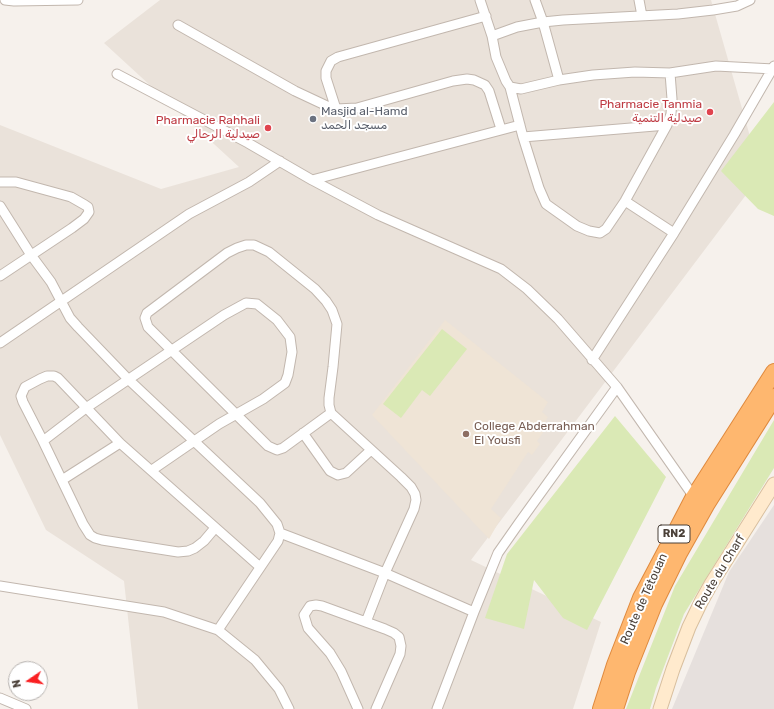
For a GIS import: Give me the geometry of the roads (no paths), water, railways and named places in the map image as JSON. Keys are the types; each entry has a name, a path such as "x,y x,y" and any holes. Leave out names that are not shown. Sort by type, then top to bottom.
{"highway":[{"name":"Route de Tétouan","path":"601,709 615,665 641,598 694,497 774,372"},
{"name":"Route de Tétouan","path":"615,709 627,672 654,604 679,553 706,504 774,397"}],"street":[{"path":"5,0 78,0"},
{"path":"480,0 492,36 496,58 500,70 510,87 523,137 539,188 546,204 577,226 589,231 600,233 606,229 626,201 667,125 672,99 670,72"},
{"path":"535,0 543,22 559,80"},
{"path":"639,0 642,16"},
{"path":"492,36 517,27 543,22 713,10 736,6 750,0"},
{"path":"336,110 326,78 326,72 331,61 338,57 486,16"},
{"path":"178,25 295,91 336,110 357,108 453,82 467,79 474,80 485,85 489,92 501,129"},
{"path":"510,87 521,88 593,75 635,72 670,72 716,66 773,68 674,233 592,360"},
{"path":"117,74 378,215 501,269 528,289 558,319 617,387 694,497"},
{"path":"312,180 520,125"},
{"path":"523,137 667,125"},
{"path":"0,343 189,214 249,182 280,161"},
{"path":"0,182 16,182 71,198 79,201 89,209 88,215 78,223 51,243 0,276"},
{"path":"626,201 674,233"},
{"path":"0,206 31,255 51,282 70,318 128,379 260,503 277,524 280,533 278,541 218,630"},
{"path":"332,413 286,446 277,450 268,446 148,327 145,318 147,313 227,253 246,245 254,245 261,248 315,289 326,301 332,310 337,324 329,398 329,405 332,413 411,487 415,494 416,500 414,509 385,573 366,622"},
{"path":"43,441 86,408 224,315 246,303 257,304 277,320 290,337 292,343 290,365 285,383 152,470"},
{"path":"215,528 204,541 195,548 188,551 178,552 95,538 90,535 85,528 23,402 21,396 25,387 40,379 54,376 58,378 120,443 260,567"},
{"path":"437,709 498,554 617,387"},
{"path":"303,434 330,471 338,475 346,473 371,450"},
{"path":"62,480 120,443"},
{"name":"Route du Charf","path":"660,709 689,627 710,584 774,484"},
{"path":"280,533 385,573 474,612"},
{"path":"0,586 164,612 218,630 260,665 279,690 289,709"},
{"path":"358,709 341,671 330,653 308,628 304,615 310,606 322,606 394,633 399,637 401,642 400,654 376,709"},
{"path":"0,698 26,709"}],"place":[{"name":"Pharmacie Tanmia صيدلية التنمية","path":"710,112"},
{"name":"Masjid al-Hamd مسجد الحمد","path":"313,119"},
{"name":"Pharmacie Rahhali صيدلية الرحالي","path":"268,128"},
{"name":"College Abderrahman El Yousfi","path":"466,434"}]}
